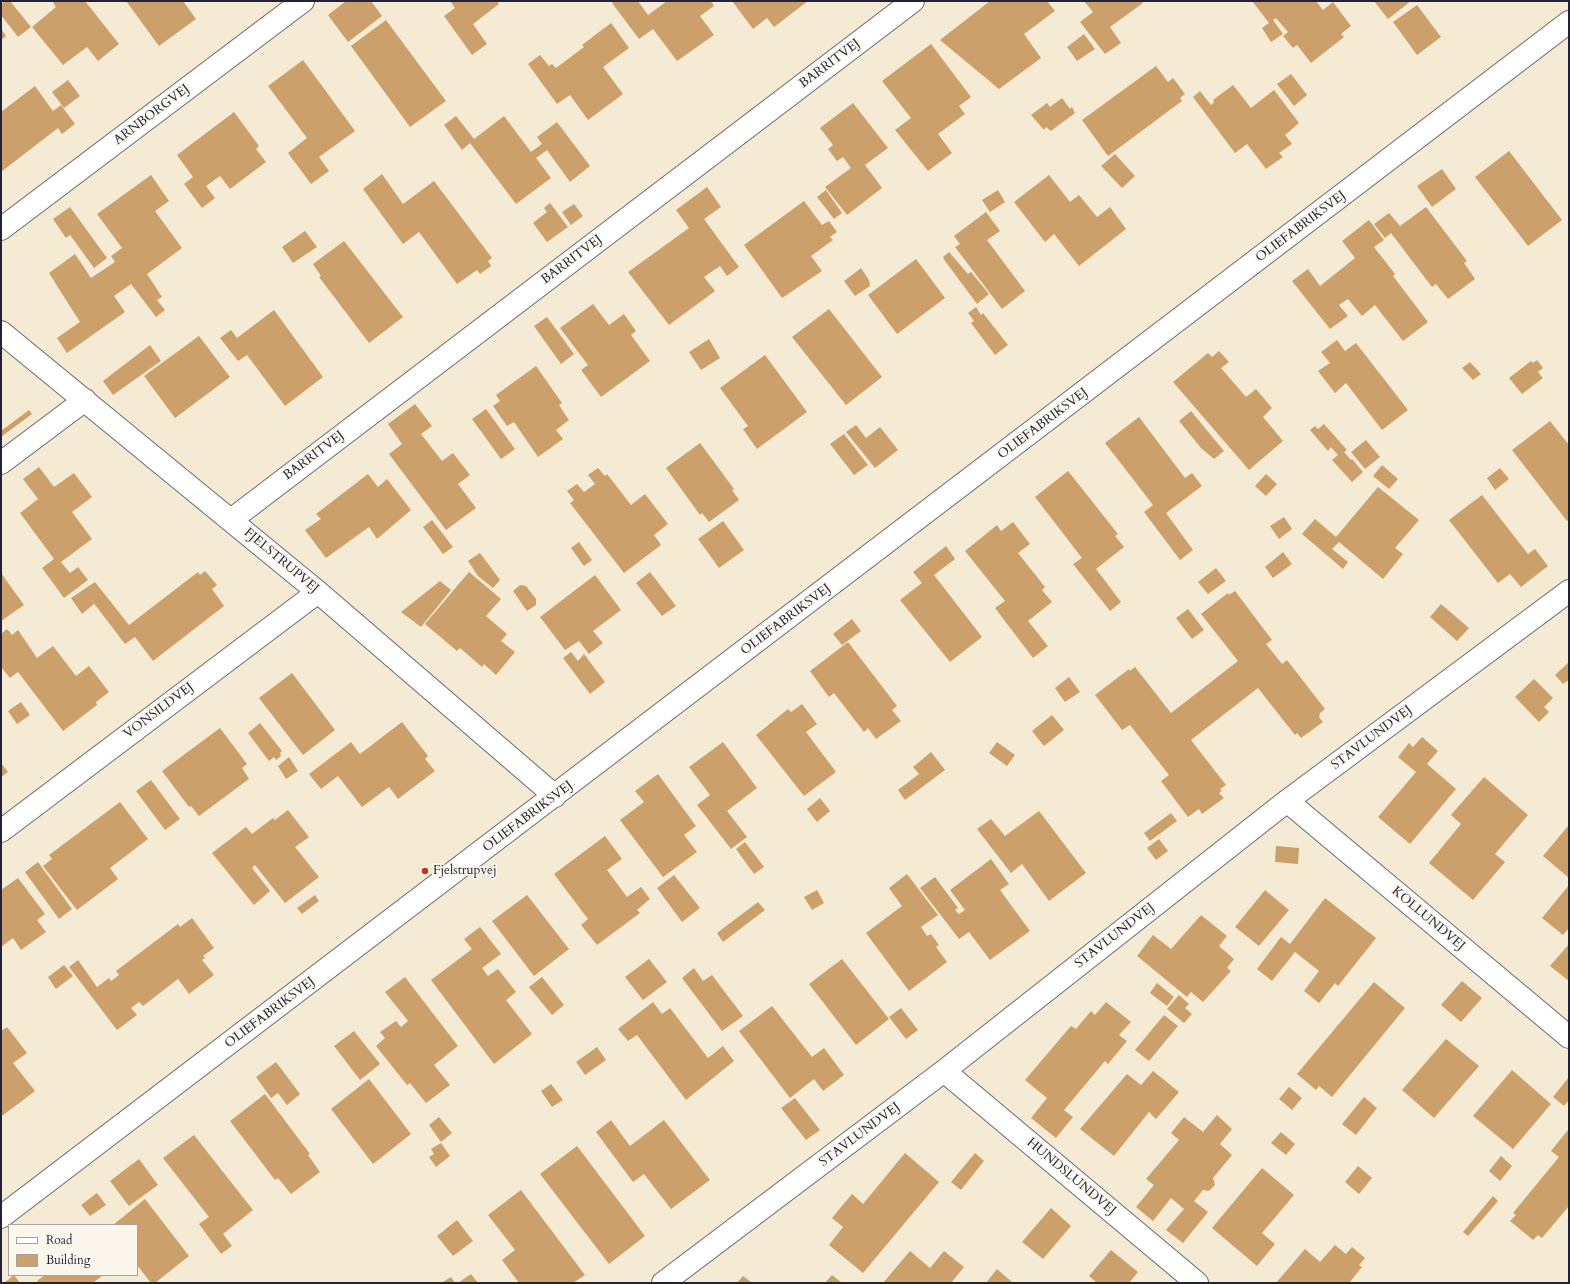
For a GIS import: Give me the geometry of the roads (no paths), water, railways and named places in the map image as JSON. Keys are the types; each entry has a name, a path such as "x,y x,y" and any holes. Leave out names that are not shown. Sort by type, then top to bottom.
{"street":[{"name":"ARNBORGVEJ","path":"1,229 303,1"},
{"name":"BARRITVEJ","path":"231,520 913,1"},
{"name":"OLIEFABRIKSVEJ","path":"1,1217 1569,22"},
{"name":"FJELSTRUPVEJ","path":"1,332 318,592 555,796"},
{"path":"1,463 85,400"},
{"name":"STAVLUNDVEJ","path":"663,1283 944,1071 1287,801 1569,591"},
{"name":"VONSILDVEJ","path":"1,831 318,592"},
{"name":"KOLLUNDVEJ","path":"1287,801 1569,1037"},
{"name":"HUNDSLUNDVEJ","path":"944,1071 1197,1283"}],"place":[{"name":"Fjelstrupvej","path":"425,871"}]}
